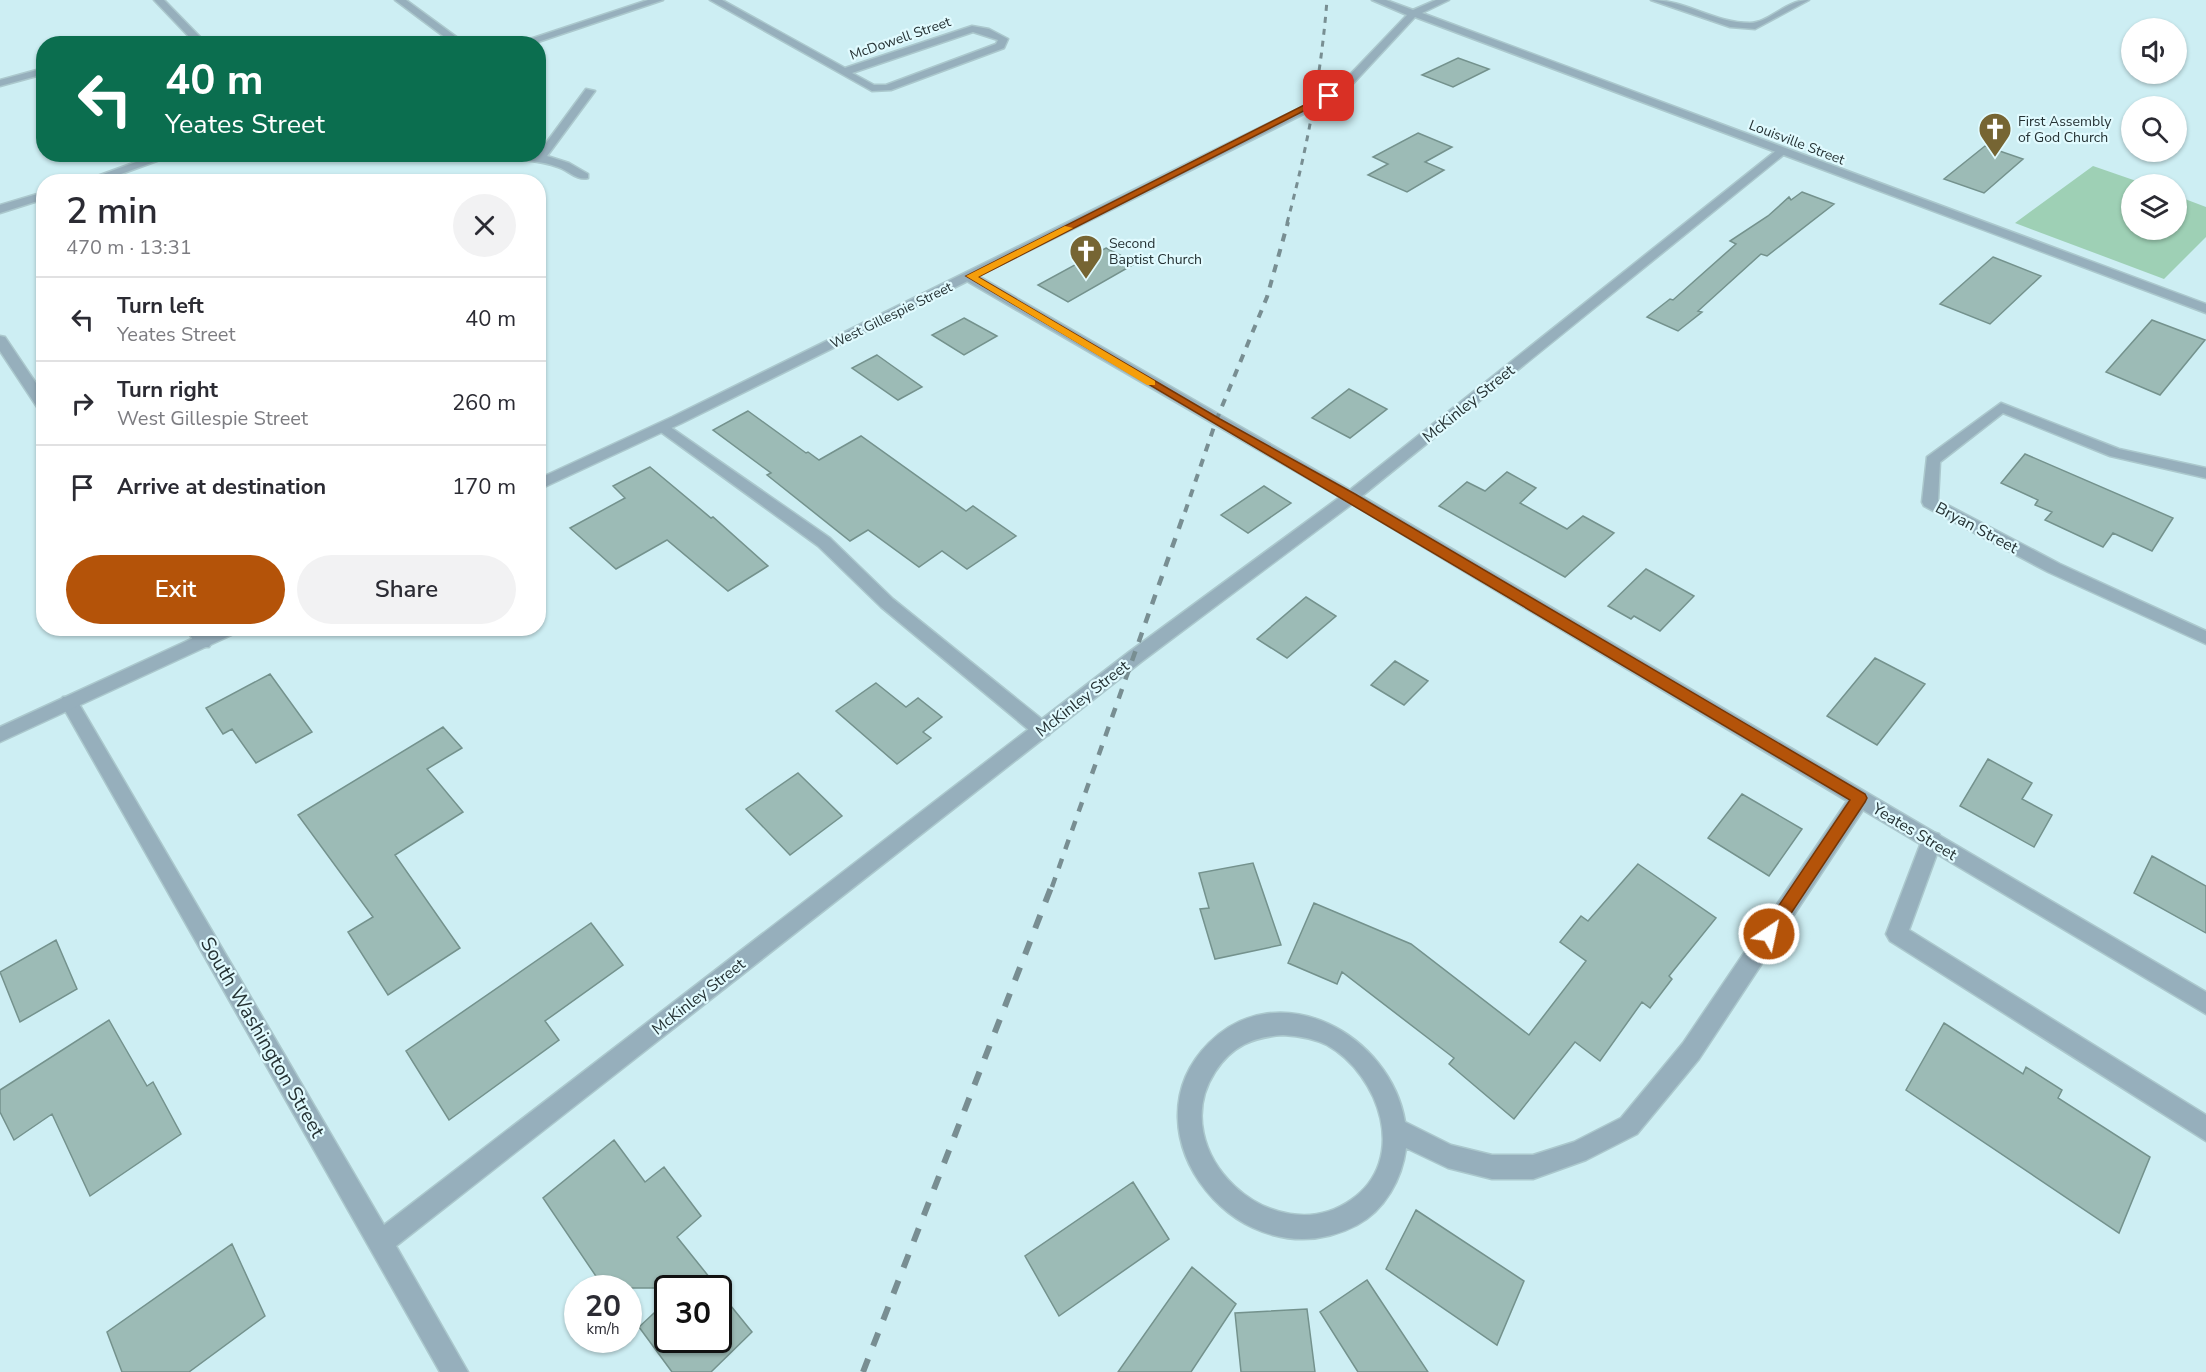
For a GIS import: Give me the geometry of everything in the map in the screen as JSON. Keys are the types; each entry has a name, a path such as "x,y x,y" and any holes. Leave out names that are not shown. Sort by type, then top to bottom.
{"street":[{"path":"159,0 194,36"},
{"path":"400,0 450,36"},
{"path":"545,36 658,0"},
{"name":"McDowell Street","path":"715,0 872,88 887,88 1000,46 1003,39 986,30 963,31 844,72"},
{"name":"Louisville Street","path":"1377,0 2206,309"},
{"path":"1413,14 1444,0"},
{"path":"1656,0 1733,25 1755,26 1804,0"},
{"name":"West Gillespie Street","path":"546,481 663,427 1314,105 1344,87 1413,14"},
{"path":"0,83 36,73"},
{"path":"546,150 590,91"},
{"name":"McKinley Street","path":"381,1242 1042,730 1351,497 1781,152"},
{"path":"546,160 566,165 584,176"},
{"path":"110,174 147,162"},
{"path":"0,209 36,198"},
{"name":"Yeates Street","path":"970,276 1216,421 1351,497 2206,1004"},
{"path":"0,340 36,395"},
{"name":"Bryan Street","path":"2206,473 2115,453 2001,407 1932,460 1930,502 2054,568 2206,638"},
{"path":"663,427 824,542 886,603 1042,730"},
{"path":"0,735 197,636"},
{"name":"South Washington Street","path":"69,702 455,1372"},
{"path":"1395,1130 1448,1156 1492,1167 1533,1167 1578,1152 1629,1126 1691,1051 1860,798"},
{"path":"1932,840 1897,934 2206,1129"},
{"path":"1283,1024 1315,1029 1346,1044 1371,1067 1388,1097 1395,1130 1392,1164 1376,1193 1352,1216 1319,1228 1284,1227 1249,1215 1220,1193 1200,1163 1193,1140 1190,1129 1191,1096 1203,1066 1224,1043 1251,1029 1283,1024"}],"green space":[{"path":"2093,166 2121,176 2121,240 2187,240 2187,200 2206,207 2206,237 2164,279 2015,223"}],"building":[{"path":"1458,58 1489,69 1453,87 1422,75"},
{"path":"1418,133 1452,147 1425,162 1444,170 1407,192 1368,175 1388,164 1373,157"},
{"name":"First Assembly of God Church","path":"1985,146 2023,159 1984,193 1944,179"},
{"path":"1802,192 1834,204 1767,256 1761,254 1698,311 1702,312 1678,331 1647,317 1670,299 1673,300 1736,244 1730,241 1768,216 1789,197 1791,200"},
{"path":"1106,248 1136,263 1068,302 1038,285"},
{"path":"1993,257 2041,276 1990,324 1940,304"},
{"path":"964,318 997,336 964,355 932,335"},
{"path":"2152,320 2205,340 2160,395 2106,372"},
{"path":"877,355 922,387 898,400 852,368"},
{"path":"1349,389 1387,409 1350,438 1312,418"},
{"path":"748,411 819,460 861,436 966,511 973,506 1016,536 967,569 942,551 919,567 868,530 850,541 767,475 771,473 713,430"},
{"path":"2025,454 2173,518 2152,551 2113,533 2103,547 2045,520 2052,512 2035,505 2038,500 2001,483"},
{"path":"650,467 711,518 713,517 768,566 728,591 667,540 616,569 570,528 625,498 613,486"},
{"path":"1507,472 1536,488 1520,503 1567,529 1583,516 1614,533 1565,577 1439,506 1467,482 1485,491"},
{"path":"1264,486 1291,503 1248,533 1221,515"},
{"path":"1646,569 1694,596 1660,631 1634,616 1631,619 1608,606"},
{"path":"1306,597 1336,616 1287,658 1257,639"},
{"path":"1875,658 1925,684 1877,745 1827,716"},
{"path":"1395,661 1428,681 1404,705 1371,685"},
{"path":"270,674 312,732 256,763 232,729 223,734 206,708"},
{"path":"876,683 906,707 918,698 942,717 923,732 931,738 897,764 836,711"},
{"path":"443,727 462,748 427,769 463,812 395,855 460,948 388,995 348,932 373,917 298,815"},
{"path":"1988,759 2032,783 2022,799 2052,815 2034,847 1960,806"},
{"path":"798,773 842,816 790,855 746,809"},
{"path":"1742,794 1802,829 1769,876 1708,838"},
{"path":"2152,856 2206,886 2206,933 2134,893"},
{"path":"1253,863 1281,945 1215,959 1200,909 1209,908 1199,873"},
{"path":"1638,864 1716,918 1669,976 1672,979 1650,1008 1642,1002 1600,1061 1575,1042 1514,1119 1449,1064 1454,1058 1342,972 1337,984 1288,963 1314,903 1411,944 1529,1035 1586,961 1560,942 1581,916 1588,921"},
{"path":"591,923 623,965 545,1021 559,1040 449,1120 406,1051"},
{"path":"56,940 77,989 20,1022 0,972"},
{"path":"109,1020 147,1086 153,1082 181,1134 90,1196 52,1114 14,1140 0,1112 0,1090"},
{"path":"1944,1023 2023,1074 2026,1067 2062,1090 2058,1098 2150,1157 2119,1233 1906,1090"},
{"path":"614,1140 645,1182 664,1167 701,1216 677,1237 708,1275 654,1275 654,1288 642,1288 642,1275 595,1275 543,1198"},
{"path":"1133,1182 1169,1239 1059,1316 1025,1256"},
{"path":"1416,1210 1524,1281 1497,1345 1386,1269"},
{"path":"232,1244 265,1316 189,1372 122,1372 107,1332"},
{"path":"1192,1267 1236,1304 1191,1372 1118,1372"},
{"path":"1367,1280 1428,1372 1358,1372 1320,1312"},
{"path":"732,1307 752,1332 732,1352"},
{"path":"1307,1309 1315,1372 1241,1372 1235,1313"},
{"path":"654,1313 654,1347 642,1331 642,1324"},
{"path":"658,1353 730,1353 711,1372 672,1372"}],"railway":[{"path":"1287,223 1312,112 1327,0"},
{"path":"1185,512 1216,421 1267,297 1288,222"},
{"path":"1052,887 1185,511"},
{"path":"863,1372 1052,885"}],"slow traffic":[{"path":"1068,228 970,276 1151,383"}],"place":[{"name":"First Assembly of God Church","path":"1995,158"},
{"name":"Second Baptist Church","path":"1086,280"}],"route":[{"path":"1329,96 970,276 1216,421 1351,497 1860,798 1769,934"}]}
